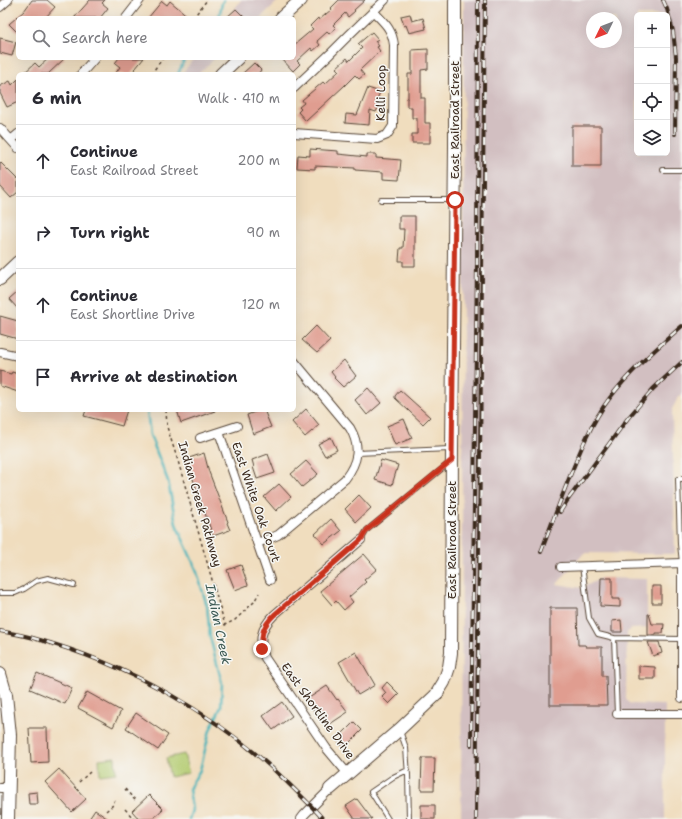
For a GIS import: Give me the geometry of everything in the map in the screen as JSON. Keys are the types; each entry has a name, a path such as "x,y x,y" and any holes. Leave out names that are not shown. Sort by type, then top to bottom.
{"street":[{"path":"0,7 8,0"},
{"path":"128,16 140,0"},
{"path":"283,16 301,0"},
{"path":"296,86 385,0"},
{"name":"East Railroad Street","path":"330,789 400,729 436,695 444,682 449,667 451,654 455,200 455,0"},
{"name":"Kelli Loop","path":"296,133 377,139 387,136 393,126 393,36 388,27 373,11"},
{"path":"83,72 93,60"},
{"path":"225,72 236,60"},
{"path":"0,128 16,146"},
{"path":"11,140 16,136"},
{"path":"0,278 16,264"},
{"path":"0,352 16,356"},
{"path":"257,543 278,535 345,478 356,462 356,444 350,428 296,363"},
{"path":"200,438 237,426"},
{"name":"East White Oak Court","path":"219,432 270,580"},
{"name":"East Shortline Drive","path":"348,774 327,749 265,658 261,639 267,621 361,540"},
{"path":"561,567 682,563 682,698"},
{"path":"0,674 6,695 10,735 4,788 8,819"},
{"path":"617,714 682,714"},
{"path":"301,819 330,789"}],"lane":[{"path":"663,170 682,170"},
{"path":"381,200 455,200"},
{"path":"357,453 452,454"},
{"path":"361,540 367,530 452,454"},
{"path":"682,479 678,479 682,563"},
{"path":"582,566 589,618 598,634 614,638 682,639"},
{"path":"0,593 15,593 36,582 48,578 74,585"},
{"path":"614,638 617,714"},
{"path":"400,729 406,748 409,819"},
{"path":"388,819 371,792 393,777 408,770"}],"path":[{"path":"195,16 207,0"},
{"path":"152,72 162,60"},
{"name":"Indian Creek Pathway","path":"166,412 168,427 226,625 235,620 254,602 259,593"},
{"path":"79,782 90,772"},
{"path":"125,789 135,800"},
{"path":"106,811 113,805 115,799"},
{"path":"125,809 134,819"}],"shaded area":[{"path":"241,0 279,0 262,16 229,16"},
{"path":"464,0 682,0 682,395 679,396 672,409 675,554 584,553 557,584 582,588 601,578 647,579 647,628 631,629 627,632 626,699 630,704 665,705 665,819 461,819"},
{"path":"192,60 213,60 200,72 184,72"}],"green space":[{"path":"184,754 189,773 170,777 166,758"},
{"path":"115,757 116,773 100,775 99,759"}],"building":[{"path":"32,0 47,0 55,7 47,16 18,16"},
{"path":"90,0 105,0 102,3 108,8 102,16 76,16"},
{"path":"339,0 365,0 348,17 345,13 333,25 336,28 329,34 327,32 317,41 320,45 313,51 311,48 297,61 300,64 293,71 283,60 296,60 296,43 313,29 310,26 318,18 319,20 332,9 331,8"},
{"path":"162,1 167,5 170,1 188,16 150,16"},
{"path":"236,9 243,16 228,16"},
{"path":"410,14 412,21 423,18 426,29 409,33 406,25 404,26 401,16"},
{"path":"16,18 16,31 9,24"},
{"path":"372,32 378,39 375,41 379,46 377,47 380,51 360,70 364,75 359,79 355,75 306,121 298,112 301,109 299,107 304,103 302,100 323,82 325,84 339,71 336,68 347,58 349,61 362,48 358,44"},
{"path":"0,38 16,42 12,56 0,53"},
{"path":"428,49 428,69 421,70 421,98 425,98 425,123 430,123 430,143 412,143 412,134 417,134 417,118 412,118 412,107 407,107 407,98 408,74 412,74 412,50"},
{"path":"47,60 63,60 50,72 25,72 35,63 39,67"},
{"path":"117,60 142,60 133,72 116,72 120,67 115,63"},
{"path":"254,63 261,70 260,72 244,72"},
{"path":"10,81 12,85 16,81 16,103 7,107 0,93 0,86"},
{"path":"368,88 380,92 376,102 380,104 376,112 370,110 369,125 345,123 346,114 357,115"},
{"path":"572,126 601,126 601,166 572,166"},
{"path":"310,149 338,151 338,154 367,157 367,154 376,154 376,158 401,160 399,180 383,179 383,172 355,170 355,168 315,166 315,169 297,168 298,155 310,156"},
{"path":"0,162 16,178 16,194 11,198 0,186"},
{"path":"399,216 415,216 415,266 403,266 403,261 399,261 400,248 403,248 404,229 399,229"},
{"path":"16,293 16,307 9,299"},
{"path":"0,316 16,320 16,338 0,334"},
{"path":"316,326 330,341 317,353 302,340"},
{"path":"344,360 356,376 343,387 334,378 335,377 331,372"},
{"path":"0,371 11,374 12,372 16,373 16,391 0,386"},
{"path":"368,388 381,403 367,415 355,400"},
{"path":"400,390 430,417 423,424 395,398"},
{"path":"306,409 319,425 305,437 292,422"},
{"path":"85,412 126,412 122,426 84,416"},
{"path":"178,412 212,412 181,423"},
{"path":"255,412 265,412 271,427 253,434 247,415"},
{"path":"404,419 412,438 395,445 387,426"},
{"path":"331,437 337,450 325,456 318,444"},
{"path":"204,453 209,472 230,530 213,536 186,459"},
{"path":"268,454 275,473 257,479 252,460"},
{"path":"381,460 398,465 392,485 375,480"},
{"path":"306,461 318,474 302,487 291,474"},
{"path":"279,484 291,497 276,511 264,497"},
{"path":"359,495 371,508 356,522 345,509"},
{"path":"331,519 341,531 324,544 315,534"},
{"path":"364,554 377,569 364,580 366,582 349,597 353,602 344,610 336,601 332,605 320,591"},
{"path":"241,565 248,585 235,590 227,570"},
{"path":"601,578 612,578 612,599 620,599 620,607 600,606"},
{"path":"652,586 661,586 661,603 652,603"},
{"path":"550,608 577,608 578,645 585,645 586,647 602,647 602,676 606,676 607,705 550,705"},
{"path":"648,614 652,624 664,624 663,633 648,635"},
{"path":"621,620 622,632 612,632 612,621"},
{"path":"648,642 659,642 662,653 653,656"},
{"path":"356,652 375,685 358,695 339,662"},
{"path":"639,666 655,667 655,679 639,679"},
{"path":"37,673 72,688 65,704 30,689"},
{"path":"387,682 399,694 389,704 382,697 386,693 382,688"},
{"path":"327,686 348,712 327,726 306,700"},
{"path":"87,692 121,711 113,727 78,708"},
{"path":"282,702 292,716 273,730 263,716"},
{"path":"136,713 168,735 158,750 126,728"},
{"path":"354,722 362,730 344,748 336,740"},
{"path":"29,728 47,728 48,762 31,763"},
{"path":"422,758 435,758 434,790 421,790"},
{"path":"59,769 86,799 72,812 45,782"},
{"path":"37,792 38,804 29,804 28,793"},
{"path":"149,795 163,809 152,819 139,819 132,811"},
{"path":"357,799 372,819 355,819 346,806"},
{"path":"421,805 435,805 435,819 421,819"},
{"path":"95,810 108,819 89,819"}],"waterway":[{"name":"Indian Creek","path":"219,16 224,0"},
{"name":"Indian Creek","path":"179,72 184,60"},
{"name":"Indian Creek","path":"147,412 150,435 168,481 176,524 196,569 207,606 210,637 222,683 221,707 210,730 200,770 189,789 192,810 189,819"}],"railway":[{"path":"471,745 477,263 478,0"},
{"path":"476,819 483,307 485,0"},
{"path":"663,0 673,31 676,57 675,134"},
{"path":"541,552 581,449 603,408 634,370 682,326"},
{"path":"560,512 628,418 653,389 682,362"},
{"path":"0,631 29,637 103,662 169,694 231,734 260,757 323,819"}],"route":[{"path":"262,649 261,639 267,621 361,540 367,530 384,515 452,460 455,200"}]}
